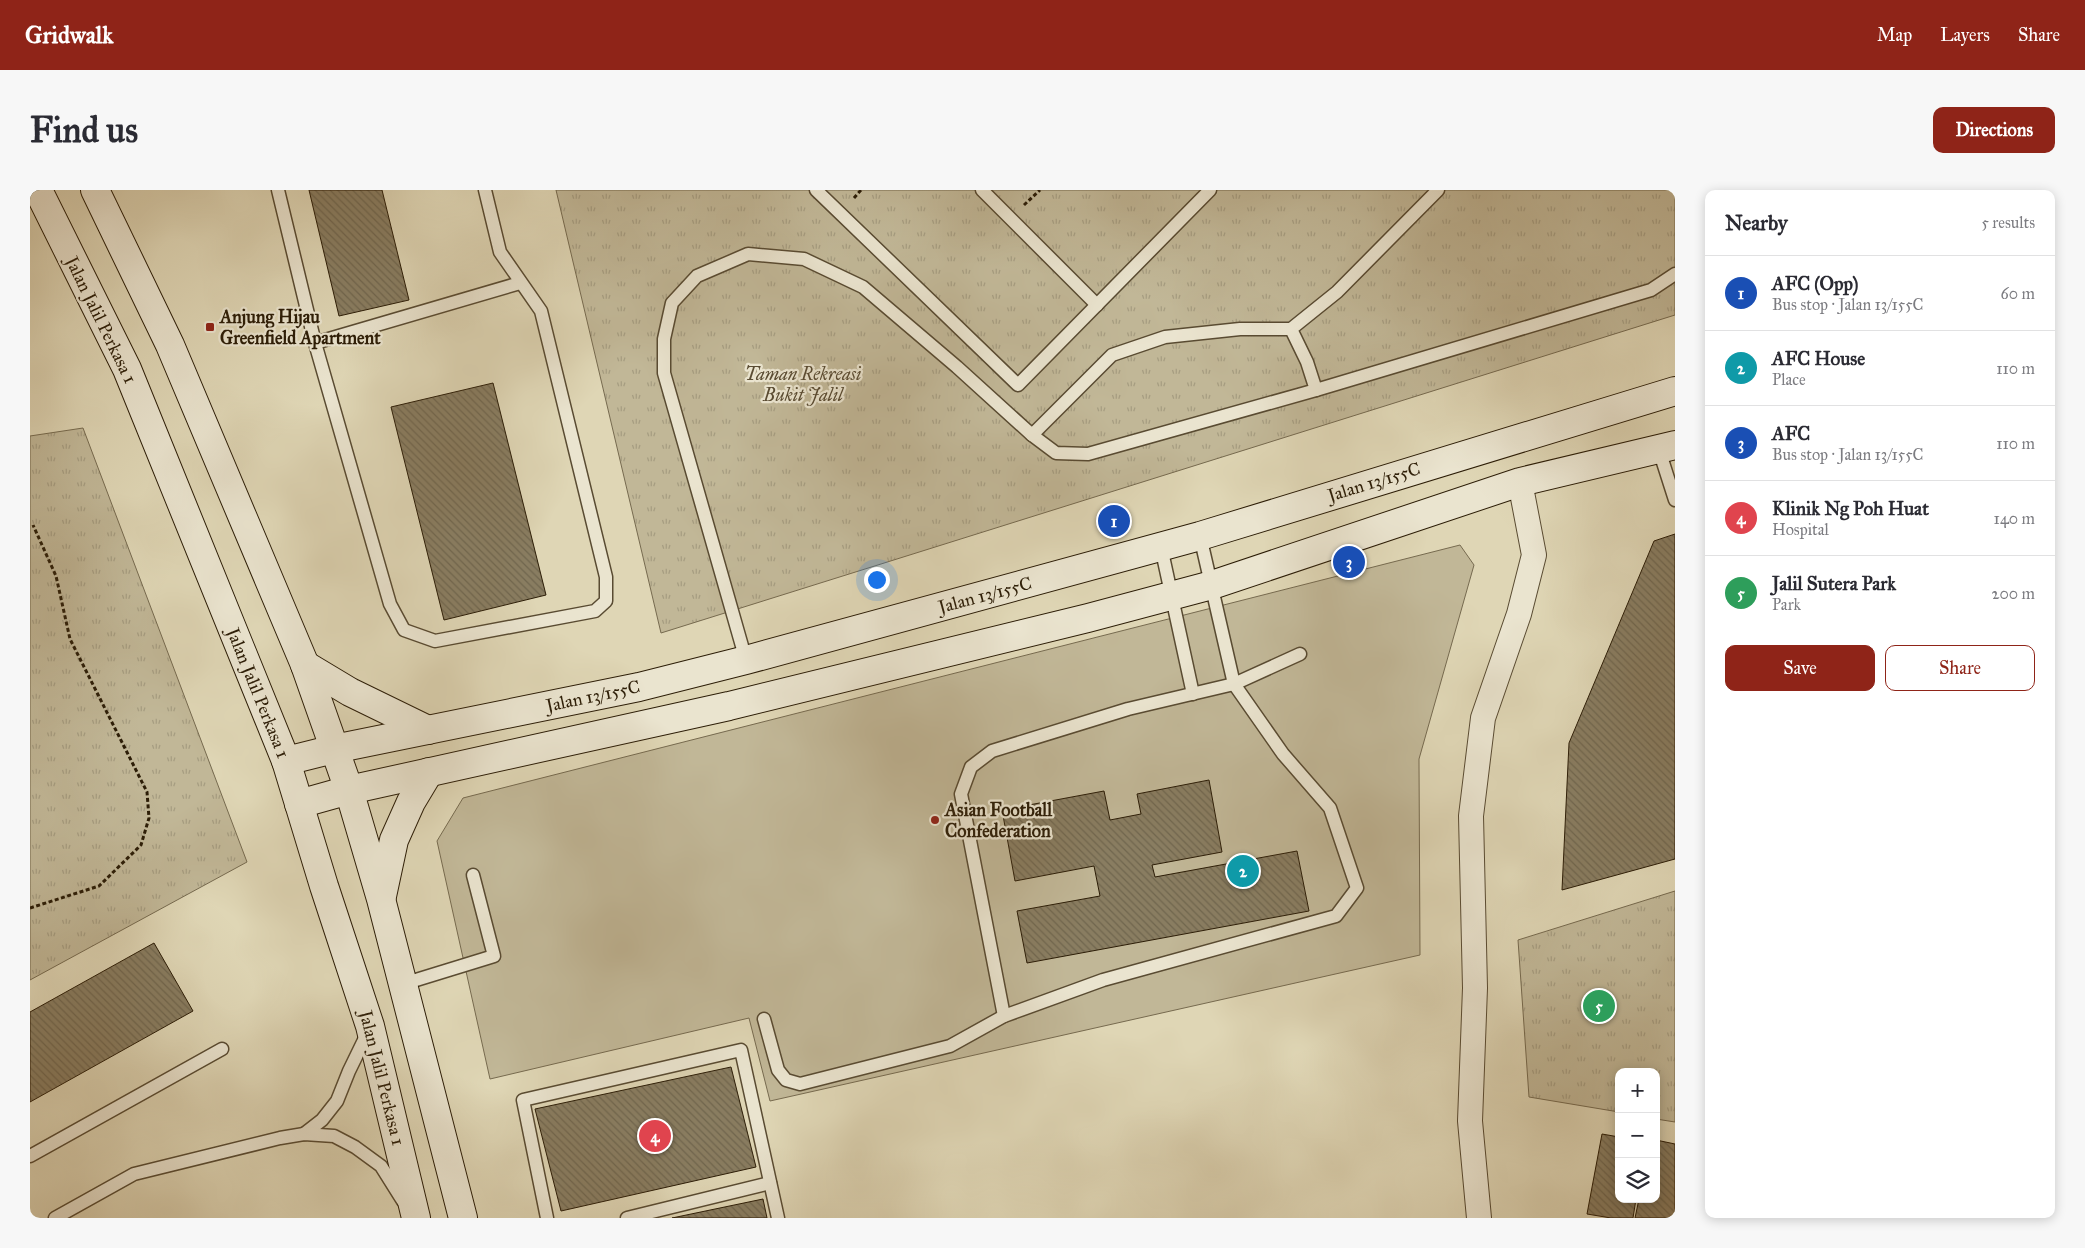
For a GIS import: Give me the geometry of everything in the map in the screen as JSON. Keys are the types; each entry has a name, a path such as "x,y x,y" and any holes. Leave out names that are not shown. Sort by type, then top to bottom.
{"main road":[{"name":"Jalan Jalil Perkasa 1","path":"38,190 127,369 286,761 324,886 370,1026 415,1218"},
{"path":"95,190 170,345 305,664 349,790 381,899 463,1218"},
{"name":"Jalan 13/155C","path":"286,761 334,749 639,687 746,660 1200,536 1675,390"},
{"path":"1635,402 1675,406"},
{"path":"299,804 349,790 729,706 1088,618 1212,585 1520,482 1667,448"},
{"path":"746,660 764,678 790,690"},
{"path":"729,706 740,685 746,660"},
{"path":"305,664 350,692 428,730"},
{"path":"381,899 394,840 411,802 429,772"}],"street":[{"path":"1479,1218 1470,1121 1474,988 1471,816 1483,718 1519,614 1534,555 1520,482"}],"lane":[{"path":"278,190 315,343 390,604 404,630 435,641 595,611 606,601 606,577 541,311 500,252 485,190"},
{"path":"816,190 1018,385 1210,190"},
{"path":"982,190 1097,305"},
{"path":"1032,435 1112,355 1165,337 1240,329 1291,329 1337,292 1438,190"},
{"path":"746,660 664,373 664,339 672,303 697,276 748,254 804,259 863,288 957,367 1032,435 1056,453 1088,454 1316,390 1651,290 1675,274"},
{"path":"315,343 520,283"},
{"path":"1291,329 1307,362 1316,390"},
{"path":"1667,448 1675,500"},
{"path":"764,1019 778,1070 786,1080 800,1084 950,1046 1004,1016 1103,980 1336,916 1357,888 1330,808 1284,754 1234,684 1200,536"},
{"path":"1161,547 1193,694"},
{"path":"1004,1016 960,794 971,767 992,751 1128,708 1234,684 1300,654"},
{"path":"403,984 494,956 473,875"},
{"path":"304,1134 322,1120 337,1101 370,1026"},
{"path":"30,1156 222,1049"},
{"path":"547,1218 524,1100 741,1050 778,1218"},
{"path":"55,1218 134,1174 280,1138 304,1134 334,1136 355,1147 382,1166 415,1218"},
{"path":"627,1218 770,1183"}],"path":[{"path":"30,908 99,886 141,845 149,818 148,792 70,639 56,576 33,525"}],"green space":[{"name":"Taman Rekreasi Bukit Jalil","path":"556,190 1675,190 1675,315 661,633"},
{"path":"83,428 247,862 30,980 30,436"},
{"name":"Asian Football Confederation","path":"1460,545 1474,565 1419,759 1420,955 770,1101 749,1018 490,1079 437,841 463,798"},
{"path":"1675,891 1675,1122 1660,1120 1660,1068 1615,1068 1615,1111 1529,1097 1518,940"}],"building":[{"path":"309,190 382,190 409,300 339,316"},
{"path":"493,383 546,595 444,620 391,407"},
{"path":"1675,534 1675,859 1562,890 1569,743 1654,541"},
{"path":"1209,780 1222,852 1152,865 1155,877 1297,851 1309,911 1027,963 1017,911 1100,896 1094,866 1015,881 1002,810 1104,791 1110,820 1141,814 1137,794"},
{"path":"154,943 193,1011 30,1102 30,1012"},
{"path":"731,1067 756,1167 561,1211 535,1109"},
{"path":"1602,1134 1615,1136 1615,1203 1635,1203 1633,1218 1611,1218 1587,1214"},
{"path":"1660,1141 1675,1144 1675,1218 1635,1218 1638,1203 1660,1203"},
{"path":"763,1199 767,1218 672,1218"}],"place":[{"name":"Anjung Hijau Greenfield Apartment","path":"210,327"},
{"name":"AFC (Opp)","path":"1114,521"},
{"name":"AFC","path":"1349,562"},
{"name":"Asian Football Confederation","path":"935,820"},
{"name":"AFC House","path":"1243,871"},
{"name":"Jalil Sutera Park","path":"1599,1006"},
{"name":"Klinik Ng Poh Huat","path":"655,1136"}]}
